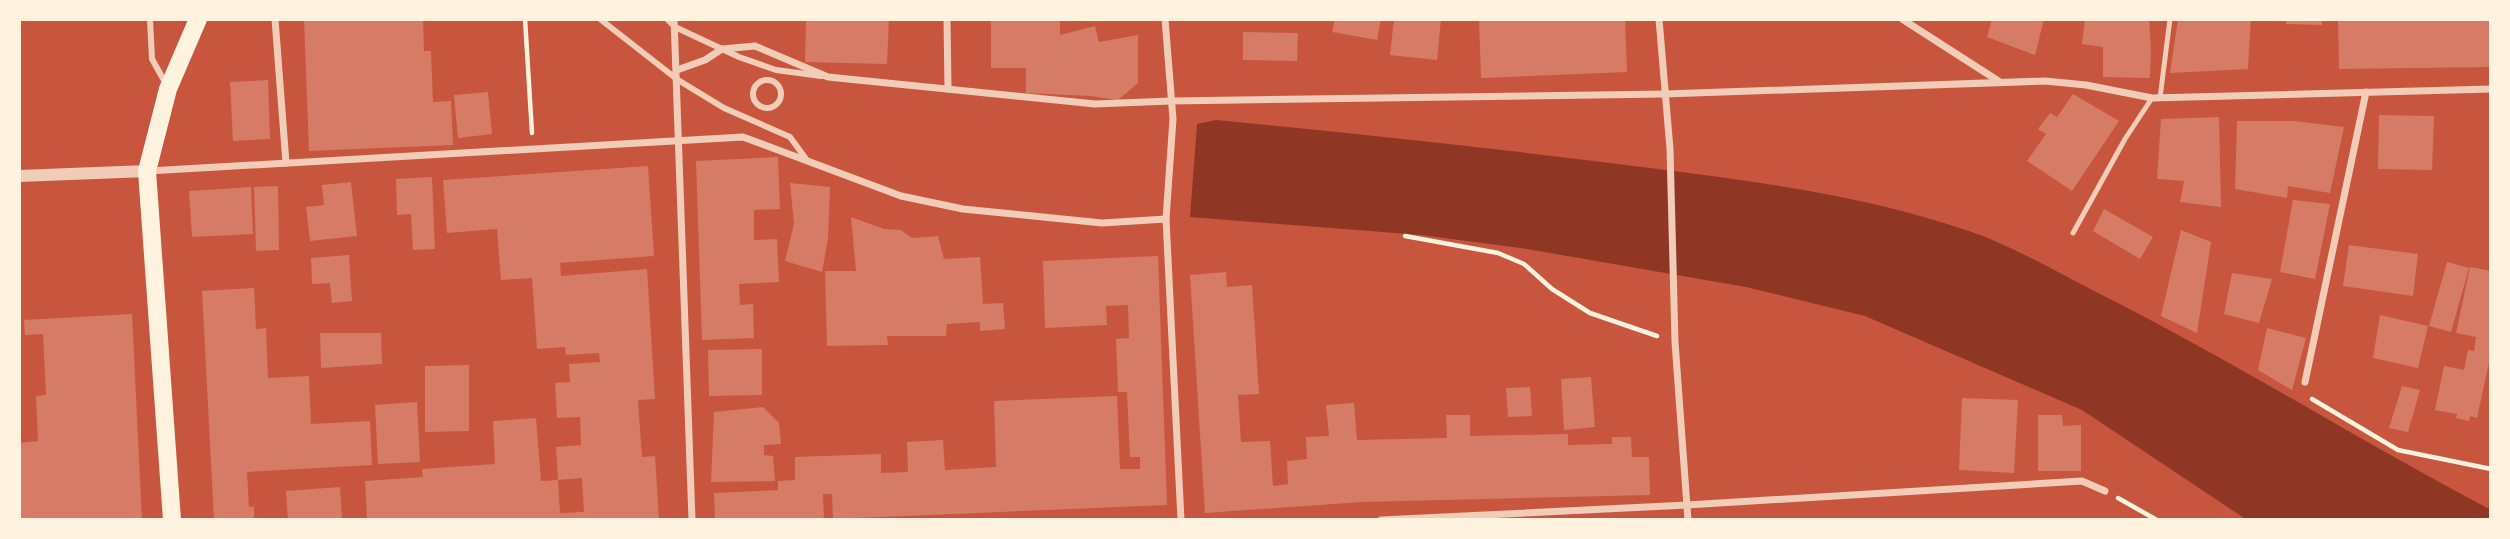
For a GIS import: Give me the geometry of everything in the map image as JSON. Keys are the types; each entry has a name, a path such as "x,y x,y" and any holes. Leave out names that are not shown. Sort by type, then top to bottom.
{"main road":[{"path":"172,520 147,171 168,89 198,19"}],"street":[{"path":"150,19 152,59 168,89"},
{"path":"275,19 286,163"},
{"path":"600,19 678,80 724,108 790,137 806,159"},
{"path":"667,19 722,49 776,70 1095,104 1665,94 2001,82 2064,82 2156,98 2491,89"},
{"path":"947,19 948,89"},
{"path":"1165,19 1173,119 1166,219 1181,520"},
{"path":"1659,19 1670,149 1675,342 1688,520"},
{"path":"1902,19 2001,82"},
{"path":"675,23 692,520"},
{"path":"677,70 705,60 722,49 755,46 828,76"},
{"path":"772,81 776,70"},
{"path":"760,106 753,95 755,87 762,81 772,81"},
{"path":"760,106 773,106 779,100 780,91 772,81"},
{"path":"2305,382 2366,92"},
{"path":"751,119 760,106"},
{"path":"19,176 533,148 678,143 743,137 901,196 963,209 1102,223 1166,219"},
{"path":"1381,520 2082,481 2105,491"}],"lane":[{"path":"2073,233 2125,139 2156,98 2170,19"}],"path":[{"path":"525,19 533,148"},
{"path":"1405,236 1498,253 1524,264 1552,289 1590,313 1675,342"},
{"path":"2305,382 2302,393 2398,450 2491,470"},
{"path":"2105,491 2157,520"}],"shaded area":[{"path":"1216,120 1684,172 1807,191 1929,218 2002,244 2197,345 2491,510 2491,520 2247,520 2082,410 1865,316 1746,287 1527,249 1421,235 1190,217 1197,124"}],"building":[{"path":"304,19 423,19 424,51 431,51 433,102 451,101 453,145 309,151"},
{"path":"806,19 889,19 887,64 805,62"},
{"path":"991,19 1060,19 1060,35 1095,26 1099,42 1138,35 1138,83 1118,100 1026,93 1026,68 991,68"},
{"path":"1335,19 1381,19 1377,40 1332,32"},
{"path":"1394,19 1441,19 1437,60 1390,55"},
{"path":"1479,19 1625,19 1627,72 1481,78"},
{"path":"1992,19 2044,19 2035,55 1987,37"},
{"path":"2085,19 2149,19 2150,78 2103,77 2103,47 2082,44"},
{"path":"2178,19 2251,19 2248,69 2170,73"},
{"path":"2286,19 2322,19 2322,25 2286,24"},
{"path":"2338,19 2491,19 2491,67 2339,69"},
{"path":"1243,32 1298,33 1297,61 1243,60"},
{"path":"268,80 270,139 233,141 230,82"},
{"path":"488,92 492,134 458,138 454,95"},
{"path":"2073,94 2119,121 2072,191 2027,161 2046,134 2038,129 2050,113 2057,117"},
{"path":"2379,115 2434,116 2432,170 2378,169"},
{"path":"2219,117 2221,207 2180,202 2184,181 2157,179 2161,119"},
{"path":"2237,121 2294,121 2344,127 2330,193 2288,186 2287,198 2235,189"},
{"path":"778,157 780,209 754,210 754,240 777,239 779,282 739,284 740,305 753,304 754,338 702,340 696,161"},
{"path":"648,166 654,256 560,263 561,276 647,269 655,399 638,400 642,457 655,456 659,520 367,520 365,481 423,477 422,469 495,464 493,421 536,418 541,481 558,480 556,447 581,445 580,417 557,418 555,383 570,382 569,364 600,362 599,353 566,355 565,347 537,349 532,278 501,280 497,229 447,233 443,180","holes":["582,478 584,512 560,513 558,480"]},
{"path":"432,177 435,249 413,250 411,214 397,215 396,179"},
{"path":"351,182 357,236 310,241 306,207 324,205 322,185"},
{"path":"790,183 830,187 828,239 822,272 785,261 794,224"},
{"path":"278,186 279,250 256,251 254,187"},
{"path":"251,187 253,234 192,237 189,191"},
{"path":"2293,200 2330,204 2315,279 2280,272"},
{"path":"2104,209 2153,237 2140,259 2093,231"},
{"path":"851,217 884,229 901,230 912,238 938,236 944,259 980,257 983,304 1003,303 1005,329 980,331 980,322 947,324 946,336 887,336 888,345 827,346 825,271 856,271"},
{"path":"2181,230 2211,242 2197,333 2161,316"},
{"path":"2349,245 2418,254 2413,296 2343,286"},
{"path":"349,255 352,301 332,303 330,283 312,284 311,258"},
{"path":"1158,256 1167,505 833,519 832,494 823,494 824,520 715,520 714,493 778,490 778,481 795,480 795,457 881,454 881,473 908,472 907,442 943,440 945,470 996,467 994,401 1117,396 1120,469 1140,469 1140,457 1130,457 1127,392 1118,392 1116,339 1129,338 1128,305 1106,306 1107,325 1045,328 1043,261"},
{"path":"2447,262 2469,268 2451,332 2429,326"},
{"path":"2470,267 2491,271 2491,353 2477,418 2470,416 2469,421 2456,418 2457,414 2435,410 2444,366 2464,370 2468,350 2474,351 2476,337 2456,333"},
{"path":"1226,272 1227,287 1252,285 1259,394 1238,395 1241,442 1270,441 1273,486 1288,484 1287,461 1307,459 1306,437 1329,436 1326,405 1354,403 1357,440 1447,438 1446,415 1470,415 1470,436 1568,434 1568,445 1612,444 1612,437 1631,437 1632,457 1649,457 1650,495 1362,502 1205,513 1190,275"},
{"path":"2232,273 2272,279 2259,323 2224,314"},
{"path":"254,288 256,329 266,328 268,378 309,376 311,424 370,421 372,465 247,472 249,507 254,506 254,520 214,520 202,291"},
{"path":"132,314 142,520 19,520 19,443 38,441 36,396 46,395 43,334 25,335 24,320"},
{"path":"2380,315 2428,326 2418,368 2373,358"},
{"path":"2267,328 2306,338 2292,390 2258,370"},
{"path":"320,333 381,333 382,364 321,368"},
{"path":"762,349 762,395 709,396 708,350"},
{"path":"469,365 469,431 425,432 425,366"},
{"path":"1591,377 1595,427 1564,430 1561,379"},
{"path":"2402,386 2420,390 2408,432 2389,428"},
{"path":"1530,387 1532,416 1508,417 1506,388"},
{"path":"1962,398 2018,400 2014,473 1959,470"},
{"path":"417,402 420,462 378,464 375,405"},
{"path":"763,407 779,423 781,444 764,445 764,455 773,456 775,481 711,482 714,412"},
{"path":"2038,415 2062,415 2063,426 2081,425 2081,471 2038,471"},
{"path":"340,487 342,520 288,520 286,491"}]}
